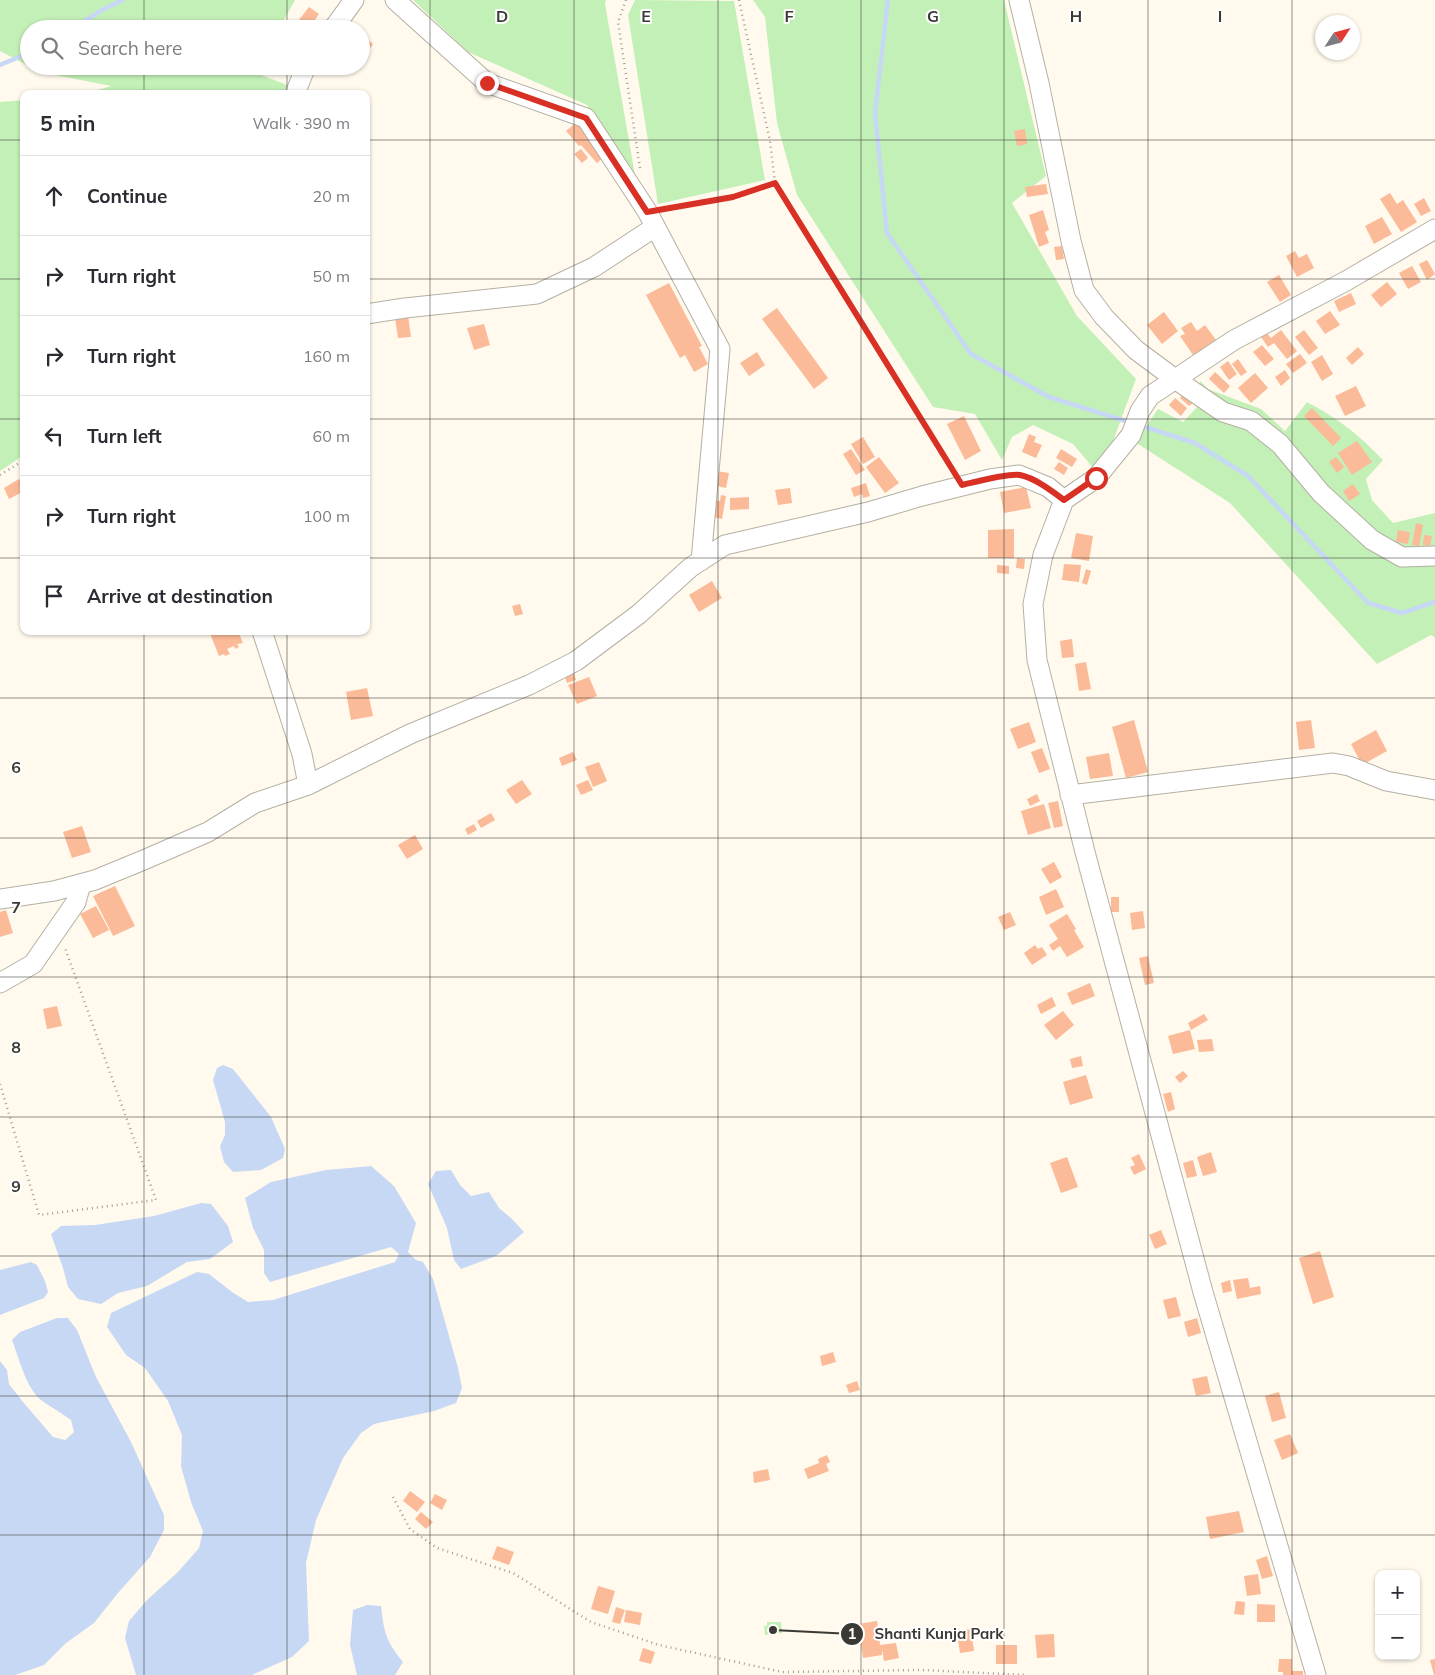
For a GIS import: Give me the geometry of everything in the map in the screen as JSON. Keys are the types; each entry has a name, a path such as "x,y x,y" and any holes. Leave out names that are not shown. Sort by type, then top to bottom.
{"street":[{"path":"340,20 354,0"},
{"path":"395,0 487,83 586,118 651,219 720,350 701,561"},
{"path":"1019,0 1039,82 1071,240 1084,290 1104,317 1136,350 1175,379 1223,412 1251,421 1280,444 1321,493 1372,540 1402,557 1435,556"},
{"path":"297,90 302,75"},
{"path":"370,313 537,294 594,266 651,219"},
{"path":"1316,1675 1203,1292 1070,795 1037,660 1033,604 1043,555 1064,500 1096,478 1131,435 1140,411 1150,396 1234,340 1346,281 1435,229"},
{"path":"0,899 54,891 112,873 208,832 255,803 308,785 410,734 529,685 576,661 639,614 692,567 725,545 868,512 962,485 1019,475 1048,487 1064,500"},
{"path":"263,635 302,754 308,785"},
{"path":"1070,795 1332,763 1349,766 1386,781 1435,790"},
{"path":"0,983 33,964 76,902 80,884"}],"path":[{"path":"626,0 618,22 641,174"},
{"path":"739,0 770,141 775,183 962,485"},
{"path":"651,219 733,197 775,183"},
{"path":"0,476 20,463"},
{"path":"0,1084 39,1215 156,1200 58,928"},
{"path":"393,1497 410,1528 437,1548 513,1573 590,1622 660,1645 782,1672 921,1670 1026,1675"}],"green space":[{"path":"0,0 295,0 284,20 20,20 20,62 0,51"},
{"path":"413,0 606,0 605,4 635,175 623,164 587,105 468,52"},
{"path":"635,0 734,1 765,180 658,204 628,15"},
{"path":"753,0 1004,0 1046,176 1012,203 1077,316 1136,379 1113,441 1095,470 1073,444 1033,425 1012,437 1002,460 975,414 933,407 797,195 777,123 765,17"},
{"path":"55,75 261,75 287,85 286,90 98,90 111,86"},
{"path":"20,100 20,458 0,471 0,102"},
{"path":"1200,381 1208,389 1261,409 1285,431 1307,402 1318,408 1348,428 1383,460 1366,479 1372,500 1393,523 1435,513 1435,638 1431,635 1377,664 1230,503 1135,442 1158,409 1183,422 1199,405"},
{"path":"767,1622 781,1622 782,1633 765,1635 764,1626 767,1626"}],"water":[{"path":"223,1065 233,1069 271,1117 285,1149 283,1158 261,1170 233,1172 224,1162 220,1146 225,1135 225,1122 213,1080 217,1068"},
{"path":"371,1166 394,1186 416,1223 408,1252 416,1260 423,1262 433,1279 462,1388 456,1403 434,1411 374,1424 361,1433 343,1458 316,1520 306,1563 309,1641 292,1657 252,1675 136,1675 125,1638 129,1621 147,1600 178,1572 199,1548 203,1531 191,1502 181,1466 182,1435 168,1401 145,1368 126,1355 107,1327 111,1313 197,1272 209,1274 248,1302 273,1300 395,1262 399,1254 391,1247 270,1282 264,1273 264,1250 253,1228 245,1198 271,1182 326,1170"},
{"path":"451,1170 460,1185 471,1196 489,1192 499,1208 524,1232 496,1256 461,1269 454,1260 447,1228 428,1184 436,1171"},
{"path":"201,1203 211,1204 228,1226 233,1242 210,1259 187,1262 147,1286 118,1293 101,1304 78,1299 68,1287 51,1234 61,1226 95,1225 154,1216"},
{"path":"31,1262 37,1265 48,1292 44,1298 0,1315 0,1270"},
{"path":"57,1318 68,1318 77,1330 96,1377 131,1442 164,1515 164,1530 150,1557 94,1623 66,1643 44,1665 15,1675 0,1675 0,1361 7,1370 9,1384 23,1402 53,1437 65,1440 74,1432 71,1420 36,1395 24,1372 12,1340 20,1332"},
{"path":"367,1605 381,1606 387,1636 403,1662 395,1675 357,1675 350,1645 353,1610"}],"building":[{"path":"309,7 319,14 315,20 299,20"},
{"path":"578,121 605,156 597,163 566,131"},
{"path":"1025,129 1027,144 1017,146 1014,131"},
{"path":"581,149 588,158 582,163 574,154"},
{"path":"1046,184 1048,194 1027,197 1025,187"},
{"path":"1390,193 1397,204 1403,200 1417,222 1401,232 1380,199"},
{"path":"1424,198 1431,211 1421,216 1414,204"},
{"path":"1043,210 1049,230 1045,232 1049,243 1039,247 1029,215"},
{"path":"1382,217 1392,234 1374,244 1365,226"},
{"path":"1062,246 1064,259 1056,260 1054,247"},
{"path":"1295,251 1299,258 1307,254 1314,268 1297,277 1286,256"},
{"path":"1427,260 1435,274 1427,280 1419,264"},
{"path":"1412,266 1421,282 1408,289 1399,273"},
{"path":"1279,275 1291,295 1280,302 1267,282"},
{"path":"1387,282 1397,294 1381,307 1371,295"},
{"path":"669,283 702,346 699,347 708,364 694,372 685,355 680,358 646,295"},
{"path":"1351,293 1356,304 1339,312 1334,301"},
{"path":"777,308 828,378 814,389 762,319"},
{"path":"1330,311 1340,325 1325,334 1316,321"},
{"path":"1164,312 1178,331 1162,344 1147,325"},
{"path":"408,316 411,337 398,338 395,318"},
{"path":"1191,322 1197,331 1205,325 1216,340 1193,355 1180,336 1185,334 1181,328"},
{"path":"484,324 490,345 474,350 467,328"},
{"path":"1281,330 1297,351 1287,359 1274,343 1268,347 1261,337 1267,333 1271,338"},
{"path":"1304,330 1318,348 1309,355 1295,337"},
{"path":"1262,345 1274,359 1265,366 1253,352"},
{"path":"1358,347 1364,354 1352,365 1346,358"},
{"path":"757,352 765,365 749,376 740,363"},
{"path":"1300,354 1307,363 1293,373 1286,364"},
{"path":"1322,355 1333,374 1322,381 1311,362"},
{"path":"1238,359 1247,372 1241,376 1232,364"},
{"path":"1228,361 1237,374 1229,380 1220,367"},
{"path":"1285,370 1290,378 1281,386 1275,377"},
{"path":"1215,372 1230,386 1224,393 1209,379"},
{"path":"1255,373 1268,388 1251,403 1238,388"},
{"path":"1356,386 1366,406 1345,416 1335,396"},
{"path":"1184,393 1194,402 1189,406 1180,398"},
{"path":"1175,398 1187,408 1181,416 1169,405"},
{"path":"1312,408 1341,438 1333,446 1304,416"},
{"path":"964,416 981,451 965,460 947,424"},
{"path":"1029,434 1036,437 1034,442 1042,445 1036,458 1022,452"},
{"path":"863,437 875,457 863,464 851,444"},
{"path":"1357,441 1372,462 1352,475 1338,453"},
{"path":"851,449 865,470 856,475 843,454"},
{"path":"1061,449 1077,459 1072,467 1056,458"},
{"path":"879,457 899,483 885,493 866,467"},
{"path":"1336,457 1344,467 1337,473 1329,462"},
{"path":"1059,462 1068,468 1064,475 1054,469"},
{"path":"716,471 729,473 726,488 713,485"},
{"path":"19,479 20,481 20,493 9,499 4,488"},
{"path":"866,483 870,496 863,498 862,494 854,497 851,488"},
{"path":"1353,484 1360,494 1349,501 1343,491"},
{"path":"1026,487 1031,508 1004,513 1000,492"},
{"path":"790,488 792,503 778,505 775,490"},
{"path":"721,495 726,496 722,519 706,516 709,499 720,501"},
{"path":"749,497 749,509 730,510 730,498"},
{"path":"1416,523 1423,525 1419,546 1412,545"},
{"path":"1014,529 1014,558 988,558 988,530"},
{"path":"1398,530 1410,532 1408,544 1396,542"},
{"path":"1076,533 1093,536 1089,561 1071,558"},
{"path":"1424,535 1432,536 1430,546 1423,545"},
{"path":"1017,558 1025,559 1024,569 1016,568"},
{"path":"1064,564 1081,565 1079,582 1062,580"},
{"path":"997,565 1009,566 1009,574 997,573"},
{"path":"1086,569 1091,571 1087,585 1082,583"},
{"path":"712,581 722,598 699,612 689,595"},
{"path":"520,604 523,614 515,616 512,606"},
{"path":"211,635 240,635 243,643 237,644 239,647 235,649 234,646 227,649 230,654 219,656"},
{"path":"1072,639 1074,657 1062,658 1060,641"},
{"path":"1086,662 1091,689 1079,691 1075,664"},
{"path":"573,671 576,680 567,683 564,674"},
{"path":"589,677 597,696 577,704 568,685"},
{"path":"367,688 373,716 351,720 346,692"},
{"path":"1134,720 1148,772 1126,778 1112,727"},
{"path":"1311,720 1315,748 1299,750 1296,722"},
{"path":"1029,722 1036,742 1018,749 1010,729"},
{"path":"1376,730 1387,751 1362,765 1351,744"},
{"path":"1042,748 1050,769 1039,773 1031,752"},
{"path":"573,752 577,760 562,766 559,758"},
{"path":"1109,753 1113,776 1090,779 1086,757"},
{"path":"599,762 607,781 593,787 585,767"},
{"path":"522,780 532,794 516,804 506,790"},
{"path":"588,780 593,790 581,795 576,785"},
{"path":"1037,794 1040,801 1030,806 1027,799"},
{"path":"1058,801 1063,826 1054,828 1048,803"},
{"path":"1044,804 1051,828 1028,835 1021,811"},
{"path":"491,813 495,820 481,828 477,821"},
{"path":"474,824 477,830 468,835 465,829"},
{"path":"82,826 91,852 72,858 63,832"},
{"path":"415,835 423,849 407,859 398,845"},
{"path":"1054,862 1062,877 1050,884 1041,869"},
{"path":"115,886 135,926 113,936 93,896"},
{"path":"1056,889 1064,907 1046,915 1039,897"},
{"path":"1111,897 1119,897 1119,912 1111,912"},
{"path":"96,906 109,930 93,938 80,914"},
{"path":"6,910 13,933 0,937 0,912"},
{"path":"1143,911 1145,928 1132,930 1130,913"},
{"path":"1010,912 1016,925 1004,930 998,917"},
{"path":"1067,914 1084,947 1067,957 1060,946 1053,951 1049,945 1058,939 1049,925"},
{"path":"1035,945 1038,949 1042,947 1047,955 1032,965 1024,953"},
{"path":"1148,956 1154,983 1145,985 1139,958"},
{"path":"1090,983 1095,996 1072,1005 1067,993"},
{"path":"1052,997 1056,1006 1041,1014 1037,1005"},
{"path":"57,1006 62,1026 47,1029 43,1009"},
{"path":"1063,1011 1074,1025 1056,1040 1044,1025"},
{"path":"1204,1014 1208,1020 1191,1030 1188,1023"},
{"path":"1190,1030 1195,1049 1173,1054 1168,1036"},
{"path":"1212,1039 1214,1051 1199,1052 1197,1040"},
{"path":"1081,1056 1083,1066 1072,1068 1070,1059"},
{"path":"1183,1071 1188,1076 1180,1083 1175,1077"},
{"path":"1086,1075 1093,1098 1070,1105 1063,1082"},
{"path":"1171,1092 1175,1109 1168,1112 1163,1094"},
{"path":"1211,1152 1217,1172 1203,1176 1197,1157"},
{"path":"1139,1154 1146,1169 1134,1175 1130,1167 1135,1165 1131,1158"},
{"path":"1067,1157 1078,1187 1061,1193 1050,1163"},
{"path":"1193,1160 1197,1176 1187,1178 1183,1163"},
{"path":"1161,1230 1167,1244 1155,1249 1149,1235"},
{"path":"1320,1251 1334,1297 1313,1304 1299,1258"},
{"path":"1248,1278 1250,1288 1260,1286 1261,1294 1237,1299 1233,1280"},
{"path":"1230,1280 1232,1291 1223,1293 1221,1283"},
{"path":"1176,1297 1181,1316 1168,1319 1163,1300"},
{"path":"1197,1318 1201,1333 1188,1337 1184,1322"},
{"path":"833,1352 836,1362 822,1366 820,1356"},
{"path":"1207,1376 1211,1393 1196,1396 1192,1379"},
{"path":"857,1381 860,1390 849,1393 846,1385"},
{"path":"1279,1392 1286,1418 1272,1422 1265,1396"},
{"path":"1290,1434 1298,1453 1282,1460 1274,1440"},
{"path":"827,1455 830,1462 826,1464 829,1471 808,1479 804,1469 819,1463 818,1459"},
{"path":"768,1469 770,1480 754,1483 753,1472"},
{"path":"410,1491 425,1502 417,1512 403,1501"},
{"path":"435,1494 447,1500 442,1510 430,1503"},
{"path":"1239,1511 1244,1532 1210,1539 1206,1517"},
{"path":"421,1512 433,1522 426,1529 415,1519"},
{"path":"497,1546 514,1552 509,1565 492,1559"},
{"path":"1267,1556 1273,1576 1262,1579 1256,1560"},
{"path":"1258,1574 1261,1594 1247,1596 1244,1576"},
{"path":"598,1586 615,1591 608,1614 591,1609"},
{"path":"1236,1601 1245,1602 1244,1615 1234,1614"},
{"path":"1257,1604 1275,1605 1275,1622 1257,1622"},
{"path":"616,1607 625,1610 620,1624 612,1622"},
{"path":"626,1610 642,1613 640,1625 624,1622"},
{"path":"877,1621 880,1645 896,1643 899,1658 884,1661 882,1649 882,1655 863,1658 858,1624"},
{"path":"971,1629 974,1651 960,1653 958,1640 962,1640 960,1631"},
{"path":"1054,1634 1055,1657 1037,1658 1035,1635"},
{"path":"996,1645 1017,1645 1017,1664 996,1664"},
{"path":"643,1648 655,1652 651,1664 639,1661"},
{"path":"1279,1659 1292,1659 1292,1671 1303,1671 1303,1675 1283,1675 1283,1672 1278,1672"},
{"path":"1435,1659 1435,1675 1434,1675 1430,1660"}],"waterway":[{"path":"86,20 123,0"},
{"path":"888,0 875,113 887,233 971,354 1049,397 1132,423"},
{"path":"0,65 20,57"},
{"path":"1139,425 1195,443 1248,476 1368,603 1402,613 1435,602"}],"place":[{"name":"Shanti Kunja Park","path":"773,1630"}],"route":[{"path":"487,83 586,118 647,212 733,197 775,183 962,485 1019,475 1048,487 1064,500 1096,478"}]}
